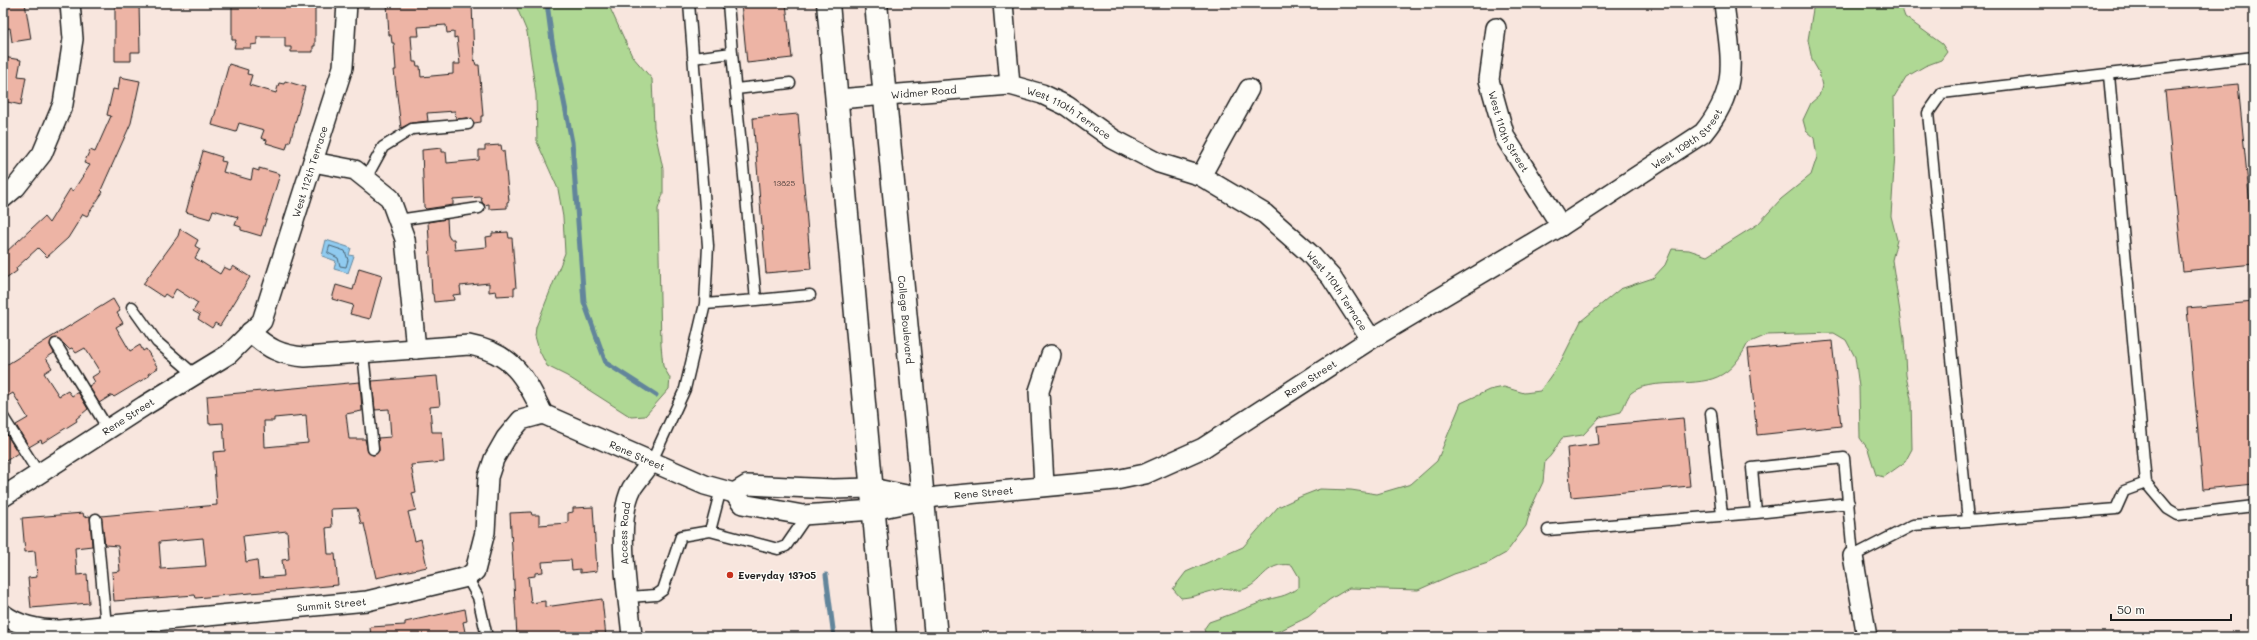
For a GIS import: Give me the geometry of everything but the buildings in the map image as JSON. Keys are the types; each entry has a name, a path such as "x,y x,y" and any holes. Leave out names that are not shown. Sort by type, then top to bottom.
{"main road":[{"path":"828,3 838,99 885,637"},
{"name":"College Boulevard","path":"876,3 936,637"}],"street":[{"path":"3,198 16,187 42,154 63,104 73,39 70,3"},
{"name":"West 112th Terrace","path":"250,332 262,321 343,67 347,3"},
{"path":"1003,3 1010,85"},
{"name":"West 109th Street","path":"1561,226 1680,150 1703,133 1718,116 1727,93 1731,66 1724,3"},
{"name":"West 110th Street","path":"1496,28 1489,80 1505,137 1561,226"},
{"name":"Widmer Road","path":"838,99 1010,85"},
{"name":"West 110th Terrace","path":"1010,85 1042,94 1067,106 1113,139 1159,163 1201,176 1265,214 1309,252 1331,277 1371,339"},
{"path":"1201,176 1249,89"},
{"path":"313,162 355,170 390,198 405,239 416,348"},
{"name":"Rene Street","path":"543,414 705,484 728,491 742,504 808,514 873,510 922,498 1044,485 1116,480 1145,474 1173,463 1203,448 1371,339 1561,226"},
{"path":"250,332 265,346 285,355 305,357 469,344 488,348 501,355 517,368 543,414 521,420 506,438 494,459 488,477 486,532 475,571 467,577"},
{"name":"Rene Street","path":"3,497 108,429 229,354 250,332"},
{"path":"1044,485 1039,391 1051,355"},
{"name":"Access Road","path":"632,637 623,537 625,512 632,489 652,461"},
{"name":"Rene Street","path":"728,491 747,485 833,489 871,488 922,498"},
{"path":"1854,556 1867,637"},
{"name":"Summit Street","path":"4,618 41,630 106,626 367,601 467,577"}],"lane":[{"path":"652,461 685,389 705,304 708,246 689,3"},
{"path":"728,3 756,300"},
{"path":"693,58 732,53"},
{"path":"1968,521 1928,113 1942,93 2109,75 2254,57"},
{"path":"2109,75 2146,483 2168,509 2178,515 2254,506"},
{"path":"736,90 790,83"},
{"path":"366,178 383,147 412,129 468,124"},
{"path":"398,220 479,208"},
{"path":"705,304 810,295"},
{"path":"132,307 157,342 195,374"},
{"path":"56,344 108,429"},
{"path":"363,353 373,449"},
{"path":"1711,413 1722,515"},
{"path":"3,417 39,474"},
{"path":"1756,513 1752,468 1844,458 1854,556 1913,525 2116,509 2124,491 2146,483"},
{"path":"710,531 728,491"},
{"path":"1548,530 1756,513 1849,503"},
{"path":"629,597 656,596 663,590 681,536 710,531 778,549 786,546 808,514"},
{"path":"96,519 106,626"},
{"path":"467,577 478,597 487,637"}],"green space":[{"path":"515,3 604,3 610,8 632,56 652,79 654,127 663,169 663,194 658,209 661,345 663,366 670,378 669,389 645,416 631,417 567,376 547,366 539,350 535,336 536,327 565,253 563,217 558,189 537,142 536,95 527,32"},
{"path":"1814,3 1900,3 1905,17 1942,44 1947,52 1941,60 1925,66 1906,77 1894,97 1895,152 1891,216 1897,240 1892,260 1904,338 1906,375 1911,399 1912,449 1905,462 1884,477 1876,475 1868,449 1860,438 1859,387 1855,357 1846,340 1834,333 1767,335 1748,343 1740,357 1731,368 1722,375 1712,379 1689,383 1660,384 1641,387 1631,393 1621,412 1600,417 1583,435 1562,438 1548,459 1545,461 1543,482 1531,508 1526,526 1506,553 1488,563 1454,574 1418,590 1349,588 1329,600 1308,617 1271,635 1206,636 1204,629 1209,622 1289,593 1299,587 1299,577 1292,565 1282,565 1269,570 1254,583 1241,590 1223,589 1181,598 1173,589 1186,572 1243,547 1278,507 1302,496 1320,489 1351,490 1377,494 1411,484 1437,461 1461,403 1489,390 1504,387 1524,393 1540,391 1561,361 1581,321 1620,289 1653,278 1665,265 1672,249 1689,250 1707,256 1758,224 1781,199 1811,175 1817,157 1814,138 1806,131 1803,120 1811,103 1819,96 1822,86 1819,72 1812,60 1808,40"}],"water":[{"path":"326,240 351,248 349,255 354,256 348,273 334,269 336,261 322,256"}],"waterway":[{"path":"547,3 552,41 572,142 584,302 606,363 656,395"},
{"path":"826,575 834,637"}],"place":[{"name":"Everyday 13705","path":"730,575"}]}
